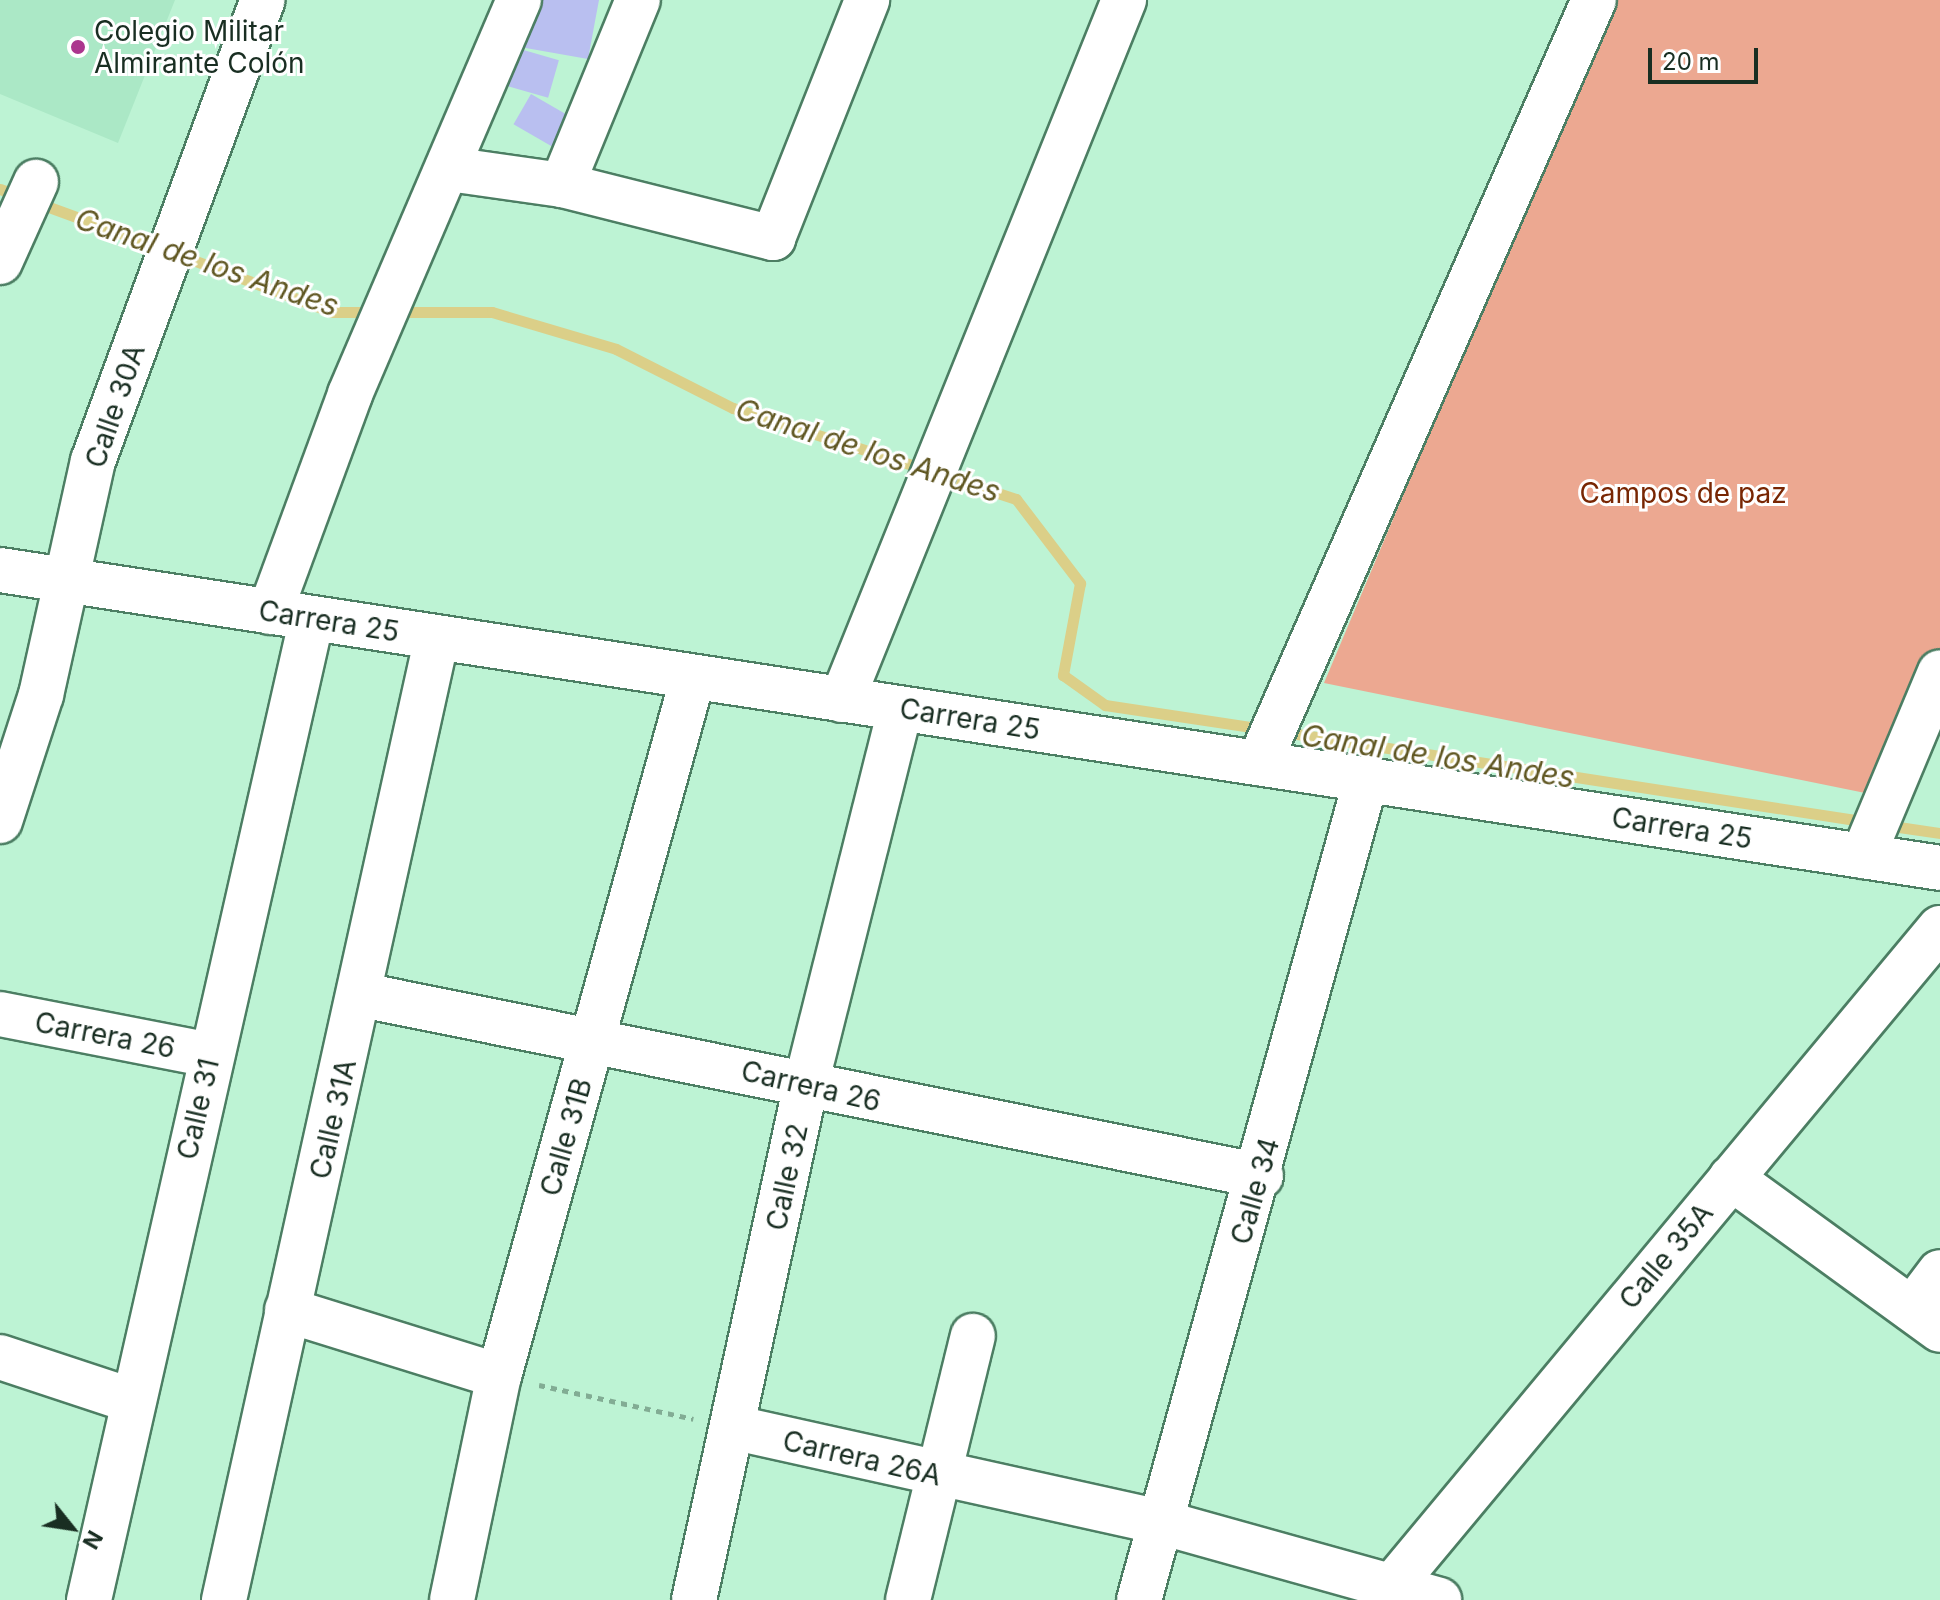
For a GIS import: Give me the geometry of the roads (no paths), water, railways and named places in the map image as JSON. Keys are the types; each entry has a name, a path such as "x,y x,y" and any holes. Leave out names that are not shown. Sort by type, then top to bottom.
{"street":[{"name":"Calle 30A","path":"0,821 41,695 93,461 263,0"},
{"path":"270,612 350,394 519,0"},
{"path":"562,185 638,0"},
{"path":"449,169 562,185 773,238 867,0"},
{"path":"842,700 1124,0"},
{"path":"1259,763 1594,0"},
{"path":"0,262 36,182"},
{"name":"Carrera 25","path":"0,570 1940,868"},
{"name":"Calle 31","path":"89,1600 210,1055 312,618"},
{"name":"Calle 31A","path":"224,1600 287,1310 362,995 437,637"},
{"path":"1863,856 1940,672"},
{"name":"Calle 31B","path":"452,1600 499,1376 693,677"},
{"name":"Calle 32","path":"694,1600 736,1428 806,1084 900,709"},
{"name":"Calle 34","path":"1139,1600 1157,1521 1261,1176 1366,780"},
{"name":"Calle 35A","path":"1390,1593 1940,928"},
{"name":"Carrera 26","path":"362,995 594,1037 806,1084 1261,1176"},
{"name":"Carrera 26","path":"0,1014 210,1055"},
{"path":"1731,1178 1926,1320 1940,1272"},
{"path":"287,1310 499,1376"},
{"path":"908,1600 934,1476 973,1336"},
{"path":"0,1357 133,1401"},
{"name":"Carrera 26A","path":"736,1428 934,1476 1157,1521 1390,1593 1439,1600"}],"waterway":[{"name":"Canal de los Andes","path":"0,189 22,197"},
{"name":"Canal de los Andes","path":"38,203 161,248"},
{"name":"Canal de los Andes","path":"177,254 332,312 373,312"},
{"name":"Canal de los Andes","path":"394,312 492,312 616,349 733,408 924,469"},
{"name":"Canal de los Andes","path":"940,474 1016,499 1080,583 1063,675 1105,705 1263,729"},
{"name":"Canal de los Andes","path":"1284,732 1868,822"},
{"name":"Canal de los Andes","path":"1885,825 1940,833"}],"place":[{"name":"Colegio Militar Almirante Colón","path":"78,47"}],"park label":[{"name":"Campos de paz","path":"1683,493"}]}
